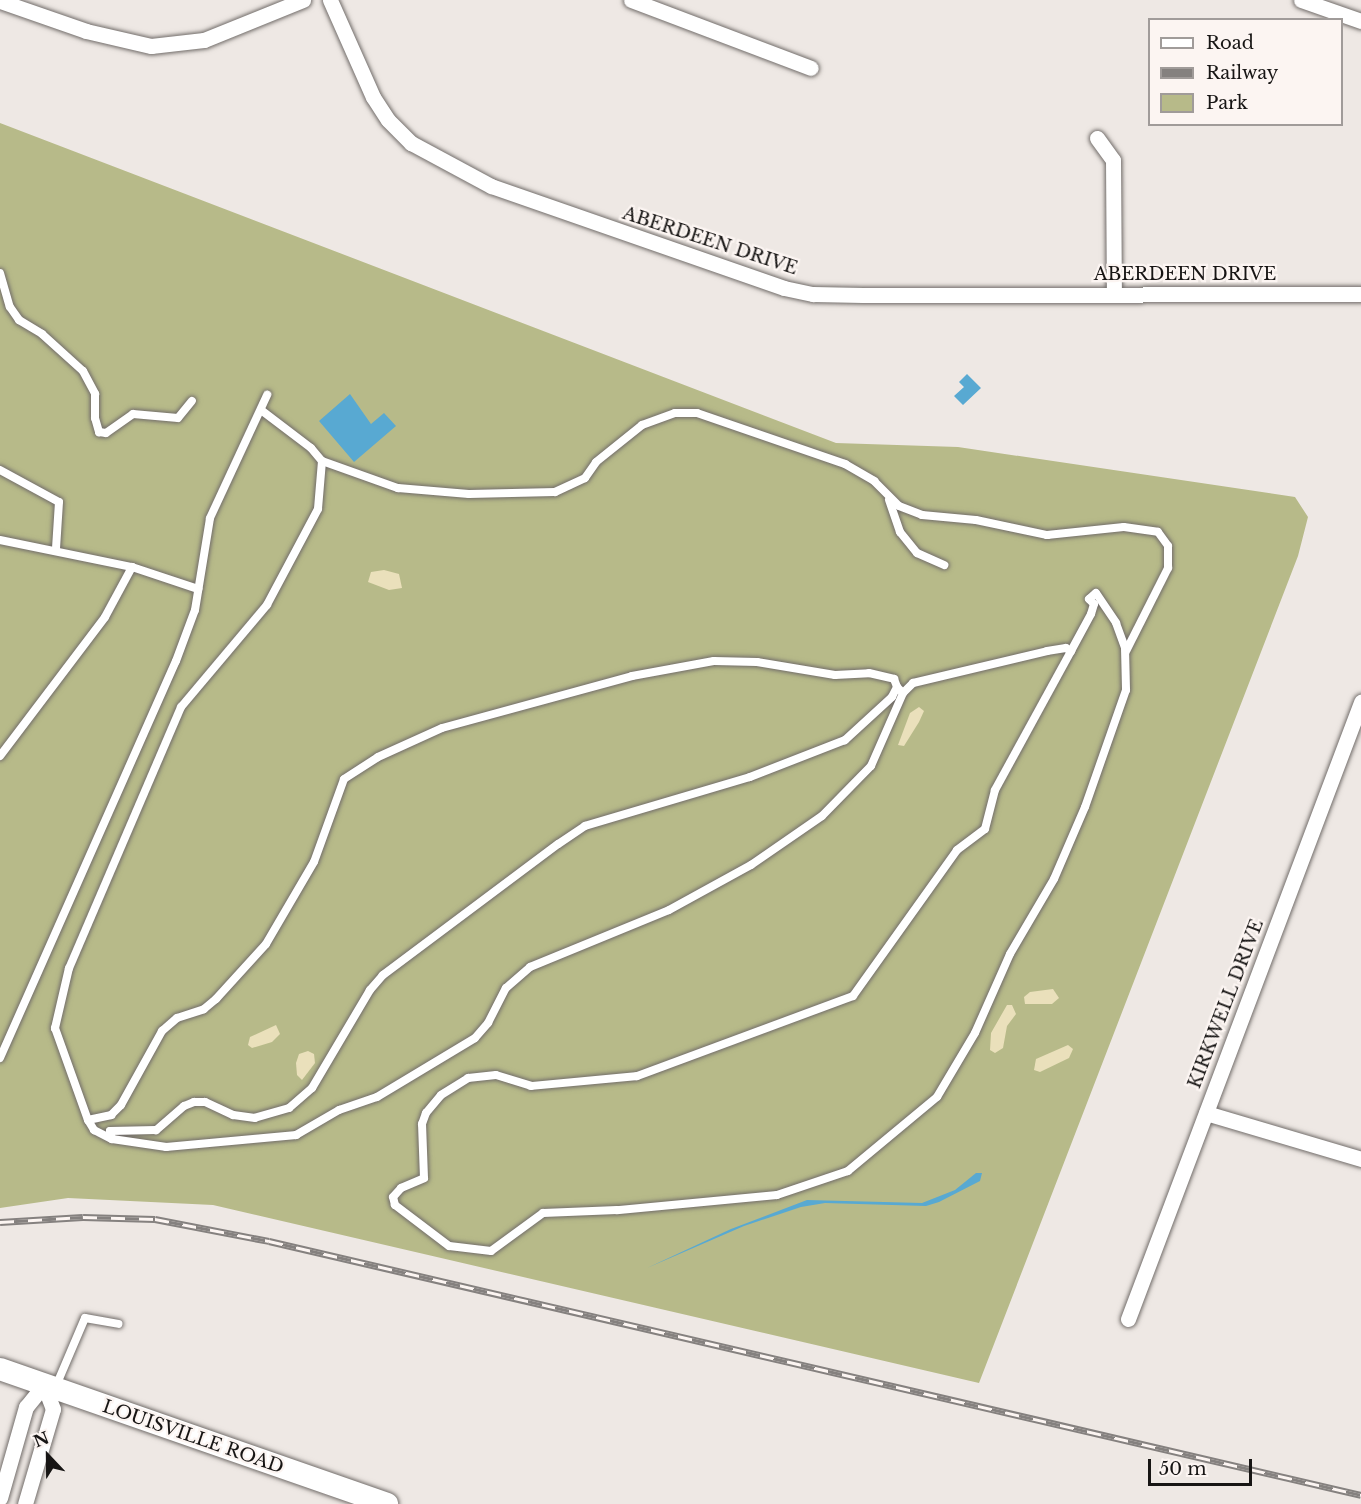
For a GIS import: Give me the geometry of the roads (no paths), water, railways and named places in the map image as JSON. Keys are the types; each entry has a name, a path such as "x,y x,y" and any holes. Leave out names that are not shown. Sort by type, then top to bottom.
{"main road":[{"name":"LOUISVILLE ROAD","path":"0,1369 387,1504"}],"street":[{"path":"0,1 86,31 151,46 204,40 303,0"},
{"name":"ABERDEEN DRIVE","path":"330,0 373,97 388,120 411,143 490,186 784,288 813,294 1361,294"},
{"path":"631,0 812,68"},
{"path":"1301,0 1361,21"},
{"path":"1097,138 1113,160 1114,293"},
{"name":"KIRKWELL DRIVE","path":"1128,1319 1361,702"},
{"path":"1206,1113 1361,1159"},
{"path":"0,1498 26,1407 49,1387"},
{"path":"25,1504 53,1409 49,1387"}],"lane":[{"path":"0,273 10,307 19,320 42,334 83,371 95,394 94,418 99,432 106,433 133,414 178,418 192,401"},
{"path":"0,1058 176,662 195,610 210,518 267,395"},
{"path":"261,410 311,448 322,461 398,488 469,494 555,492 585,478 596,462 642,424 675,413 697,413 845,464 874,481 889,498 905,509 922,514 976,520 1047,535 1124,527 1158,532 1168,546 1168,568 1125,652"},
{"path":"88,1120 111,1115 121,1105 162,1031 177,1018 204,1009 216,999 266,944 314,862 344,779 378,757 442,728 632,676 714,661 757,662 835,675 882,675 894,679 900,690 871,766 822,816 751,866 669,910 530,967 506,988 488,1023 475,1038 377,1097 339,1110 296,1135 166,1146 112,1139 94,1130 88,1120 55,1028 69,968 181,707 267,605 308,533 323,489 322,461"},
{"path":"0,470 59,502 56,549"},
{"path":"889,498 900,532 917,553 944,565"},
{"path":"0,540 56,549 132,567 198,589"},
{"path":"0,756 105,617 132,567"},
{"path":"1096,593 1116,623 1125,652 1126,690 1108,749 1054,879 1010,954 975,1033 937,1097 882,1146 848,1171 777,1195 543,1213 504,1245 491,1251 450,1245 395,1205 393,1197 401,1188 424,1178 422,1124 426,1113 441,1095 468,1078 496,1075 531,1086 637,1076 853,996 957,850 985,829 995,790 1068,663 1071,651 1091,614 1094,604 1089,598 1096,593"},
{"path":"112,1139 110,1131 156,1130 184,1106 194,1102 205,1102 233,1115 255,1118 289,1108 312,1088 370,990 383,975 585,826 750,777 845,740 891,697 913,683 1047,651 1071,651"},
{"path":"49,1387 85,1318 118,1324"}],"water":[{"path":"967,374 981,388 963,405 954,396 964,387 959,382"},
{"path":"350,394 371,424 384,413 396,426 354,462 319,421"},
{"path":"976,1173 982,1173 980,1181 939,1202 926,1206 825,1203 801,1207 744,1226 647,1268 731,1229 807,1200 922,1203 955,1190"}],"railway":[{"path":"0,1222 83,1217 155,1219 269,1241 1361,1495"}]}
